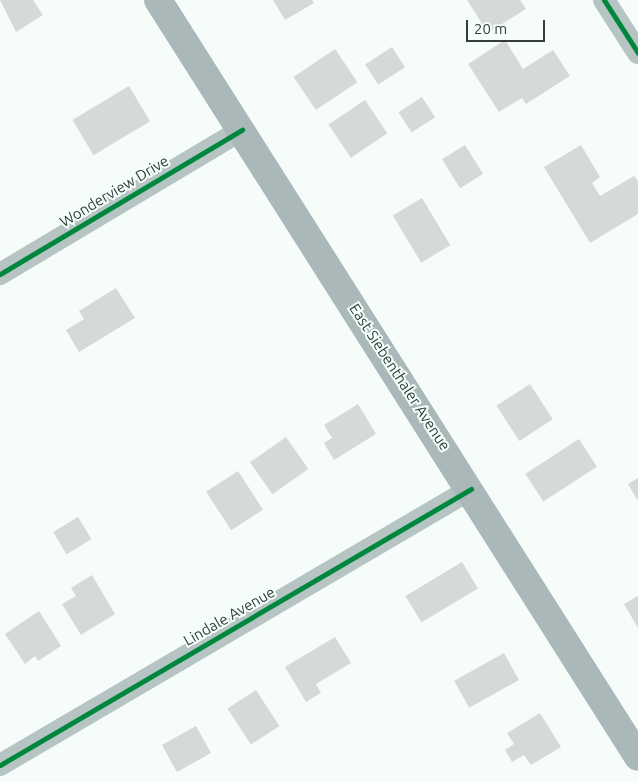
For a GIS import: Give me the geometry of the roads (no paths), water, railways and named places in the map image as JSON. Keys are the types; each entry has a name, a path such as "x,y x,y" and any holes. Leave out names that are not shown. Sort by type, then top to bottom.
{"main road":[{"name":"East Siebenthaler Avenue","path":"158,0 471,489 638,757"}],"street":[{"path":"604,0 638,53"},
{"name":"Wonderview Drive","path":"0,274 242,130"},
{"name":"Lindale Avenue","path":"0,766 471,489"}]}
